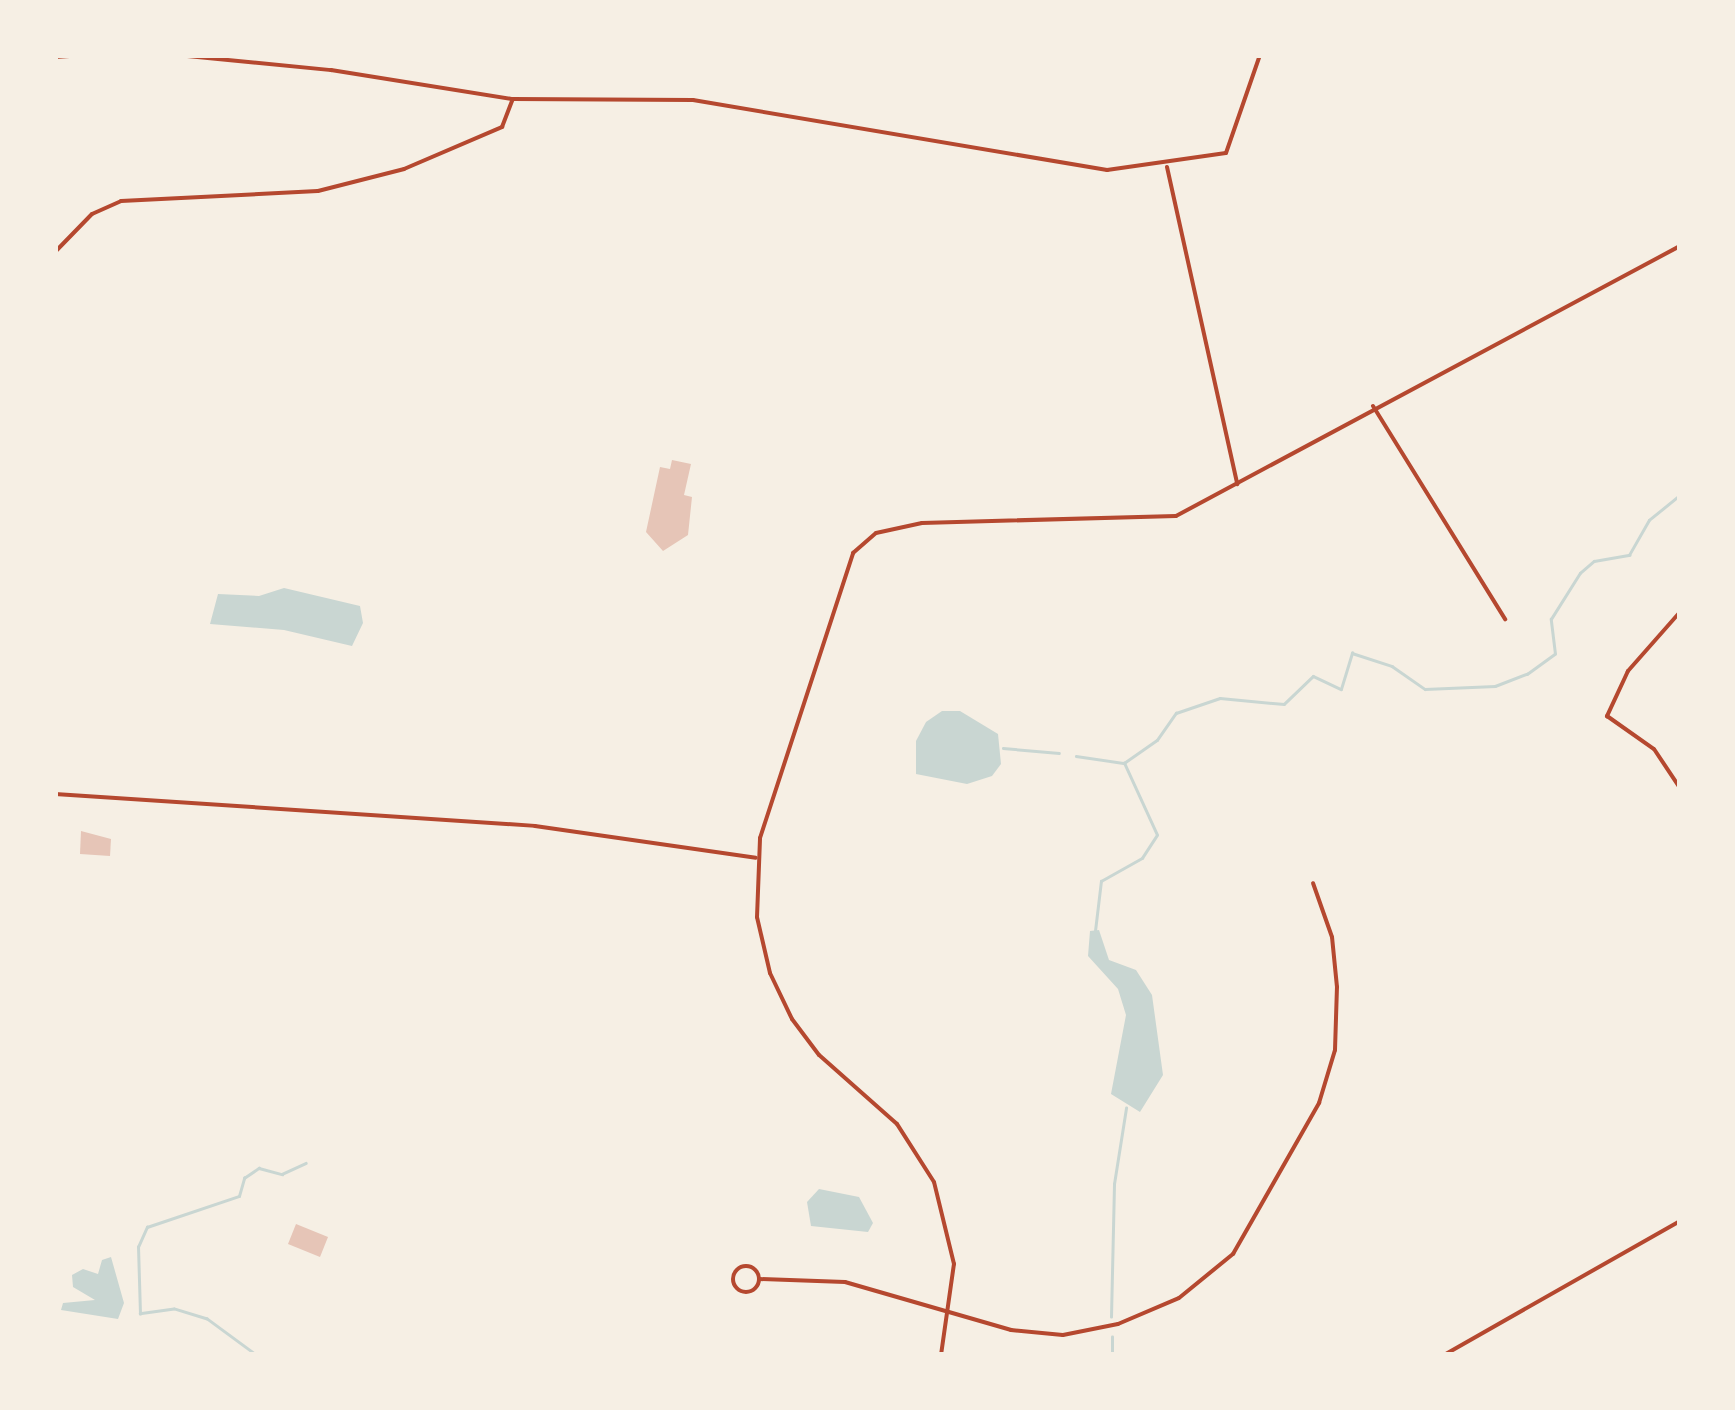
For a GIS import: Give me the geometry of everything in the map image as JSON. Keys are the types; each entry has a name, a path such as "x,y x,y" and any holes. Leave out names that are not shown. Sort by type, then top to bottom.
{"street":[{"path":"56,57 84,55"},
{"path":"177,55 331,70 513,99 693,100 1068,168 1168,166 1221,156 1232,146 1260,55"},
{"path":"55,252 92,214 121,201 318,191 404,169 502,127 513,99"},
{"path":"1168,166 1237,484"},
{"path":"940,1355 951,1312 952,1244 934,1182 897,1124 820,1055 788,1012 760,937 756,858 847,564 864,540 922,523 1163,519 1237,484 1373,406 1680,246"},
{"path":"1373,406 1506,619"},
{"path":"1680,612 1628,670 1607,716 1654,749 1680,788"},
{"path":"55,794 535,826 756,858"},
{"path":"759,1279 748,1266 732,1277 744,1292 759,1279 845,1282 1011,1330 1063,1334 1118,1324 1179,1298 1233,1254 1320,1103 1335,1050 1332,937 1313,883"},
{"path":"1444,1355 1680,1221"}],"shaded area":[{"path":"284,588 360,606 363,623 352,646 284,630 210,624 218,594 259,596"},
{"path":"942,711 960,711 998,734 1001,764 992,776 967,784 916,774 916,741 926,722"},
{"path":"1099,930 1109,960 1136,970 1152,995 1163,1075 1140,1112 1111,1094 1126,1015 1118,989 1088,956 1090,931"},
{"path":"819,1189 859,1197 873,1223 868,1232 811,1226 807,1202"},
{"path":"111,1257 124,1303 118,1319 61,1310 63,1303 95,1300 73,1287 72,1275 83,1269 98,1274 102,1260"}],"building":[{"path":"672,460 691,464 684,495 692,497 688,535 663,551 646,532 660,467 670,469"},
{"path":"81,831 111,839 110,856 80,854"},
{"path":"296,1224 328,1237 320,1257 288,1244"}],"waterway":[{"path":"1095,931 1101,881 1142,858 1157,835 1124,763 1157,740 1176,713 1220,698 1284,704 1313,676 1341,689 1352,653 1392,666 1425,689 1495,686 1527,674 1555,654 1551,619 1580,573 1594,561 1629,555 1649,520 1680,495"},
{"path":"1003,748 1059,753"},
{"path":"1076,756 1124,763"},
{"path":"1111,1317 1114,1184 1126,1108"},
{"path":"256,1355 207,1319 174,1309 140,1314 138,1247 147,1227 239,1196 244,1178 259,1168 282,1174 306,1163"},
{"path":"1112,1337 1112,1355"}]}
